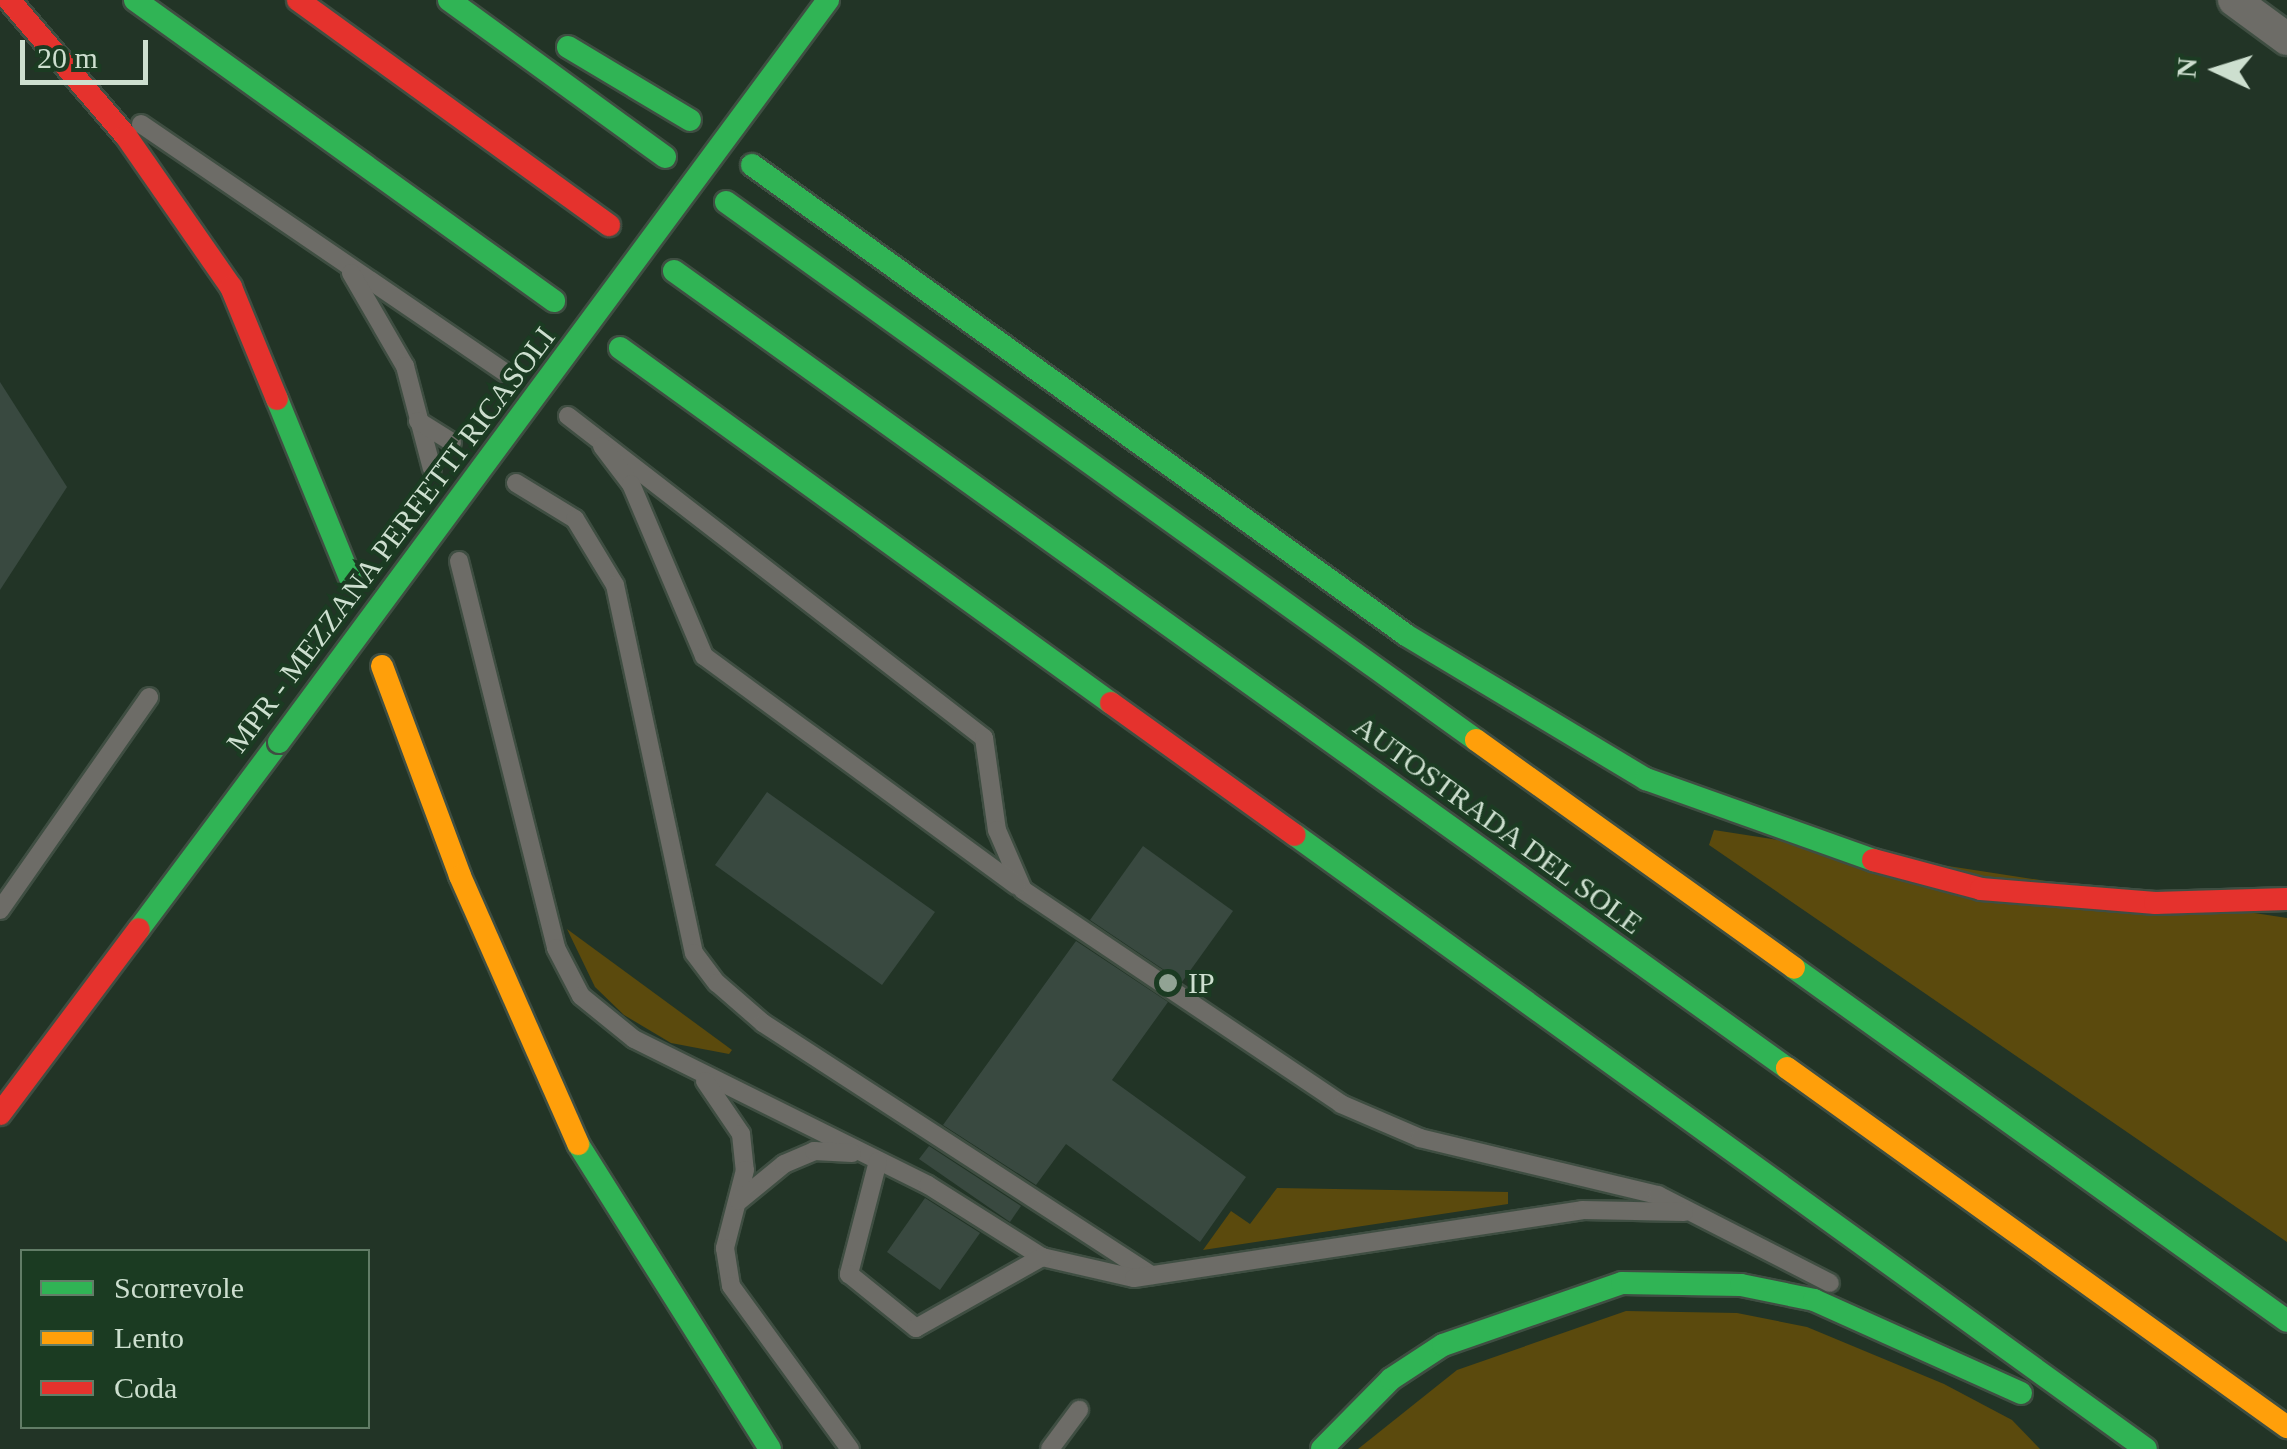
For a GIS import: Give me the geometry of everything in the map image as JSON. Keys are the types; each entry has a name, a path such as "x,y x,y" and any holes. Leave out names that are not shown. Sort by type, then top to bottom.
{"main road":[{"path":"9,0 91,91 230,287 350,578"},
{"path":"136,0 554,301"},
{"path":"298,0 609,225"},
{"path":"449,0 664,157"},
{"path":"489,0 690,120"},
{"name":"MPR - MEZZANA PERFETTI RICASOLI","path":"0,1114 828,0"},
{"path":"752,165 1406,635 1646,778 1812,844 1981,889 2155,904 2287,899"},
{"name":"AUTOSTRADA DEL SOLE","path":"726,202 2287,1321"},
{"name":"AUTOSTRADA DEL SOLE","path":"674,272 2287,1426"},
{"path":"620,348 2146,1449"},
{"path":"382,666 460,876 591,1174 770,1449"},
{"path":"1322,1449 1391,1380 1442,1345 1622,1283 1741,1285 1814,1300 1938,1350 2106,1449"}],"street":[{"path":"2234,0 2287,39"}],"lane":[{"path":"91,91 504,372"},
{"path":"342,260 381,314 432,469"},
{"path":"568,416 984,738 997,830 1023,890"},
{"path":"418,421 452,442"},
{"path":"593,433 631,484 704,656 1023,890 1341,1104 1420,1138 1613,1181 1707,1216 1787,1254 1938,1350"},
{"path":"516,483 575,518 615,584 694,953 717,983 762,1023 1154,1276"},
{"path":"460,561 556,948 581,996 608,1021 690,1067 874,1159 1042,1257 1099,1274 1154,1276 1582,1210 1707,1216"},
{"path":"0,910 149,697"},
{"path":"690,1067 728,1102 742,1134 745,1170 725,1248 731,1286 850,1449"},
{"path":"735,1204 814,1151 874,1159"},
{"path":"874,1159 849,1274 916,1328 1042,1257"},
{"path":"1050,1449 1079,1410"}],"shaded area":[{"path":"1714,830 2287,918 2287,1242 1709,845"},
{"path":"567,929 732,1050 729,1054 671,1043 624,1015 595,987"},
{"path":"1277,1188 1508,1192 1508,1204 1203,1250 1231,1211 1250,1224"},
{"path":"1626,1311 1737,1313 1807,1327 1944,1384 2012,1420 2040,1449 1358,1449 1457,1370"}],"building":[{"path":"0,382 67,487 0,590"},
{"path":"767,792 935,912 882,985 715,865"},
{"path":"1143,846 1233,911 1182,982 1090,920"},
{"path":"1076,941 1168,1002 1112,1080 1246,1177 1200,1242 1066,1144 1036,1185 943,1125"},
{"path":"929,1146 1021,1206 1010,1222 919,1159"},
{"path":"925,1198 980,1233 940,1290 887,1252"}],"traffic: fast":[{"path":"135,0 554,301"},
{"path":"449,0 665,157"},
{"path":"279,742 828,0"},
{"path":"568,47 690,120"},
{"path":"752,165 1406,635 1646,779 1873,860"},
{"path":"726,202 1476,740"},
{"path":"674,271 1787,1068"},
{"path":"620,348 1111,703"},
{"path":"277,399 350,578"},
{"path":"139,929 279,742"},
{"path":"1295,835 2146,1449"},
{"path":"1794,968 2287,1321"},
{"path":"578,1144 770,1449"},
{"path":"1322,1449 1391,1379 1443,1345 1622,1283 1741,1285 1814,1300 2021,1393"}],"traffic: slow":[{"path":"382,666 460,876 578,1144"},
{"path":"1476,740 1794,968"},
{"path":"1787,1068 2287,1427"}],"traffic: jam":[{"path":"9,0 126,136 231,287 277,399"},
{"path":"298,0 609,225"},
{"path":"1111,703 1295,835"},
{"path":"1873,860 1981,889 2155,903 2287,899"},
{"path":"0,1114 139,929"}],"place":[{"name":"IP","path":"1168,983"}]}
